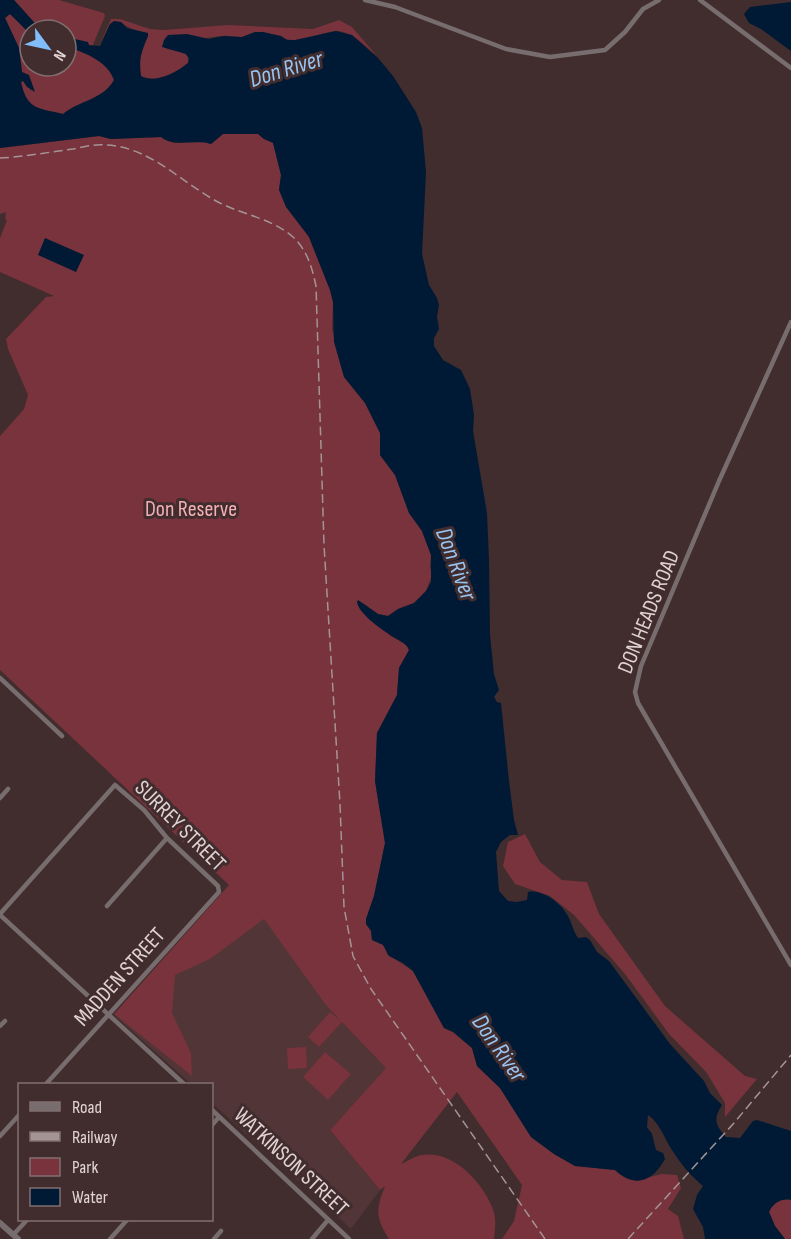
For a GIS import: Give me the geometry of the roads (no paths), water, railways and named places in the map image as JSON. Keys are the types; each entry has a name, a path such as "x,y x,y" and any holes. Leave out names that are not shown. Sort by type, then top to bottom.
{"street":[{"path":"365,0 395,7 506,49 550,57 605,50 625,32 642,9 659,0"},
{"path":"700,0 791,68"},
{"name":"DON HEADS ROAD","path":"791,322 719,481 641,666 635,692 638,703 791,965"},
{"path":"0,678 62,736"},
{"name":"SURREY STREET","path":"0,914 115,785 144,810 167,838 218,886 219,892"},
{"path":"0,798 8,789"},
{"path":"106,906 167,838"},
{"name":"MADDEN STREET","path":"47,1083 219,892"},
{"path":"0,914 183,1083"},
{"path":"0,1026 5,1021"},
{"name":"WATKINSON STREET","path":"213,1111 349,1239"},
{"path":"0,1136 18,1116"},
{"path":"213,1124 219,1117"},
{"path":"312,1239 328,1220"},
{"path":"0,1223 15,1237 26,1221"},
{"path":"110,1239 126,1221"},
{"path":"214,1239 221,1231"}],"water":[{"name":"Don River","path":"0,0 14,0 30,18 18,18 18,22 10,14 5,18 18,46 18,78 30,78 35,92 23,81 21,82 27,98 35,106 63,114 104,92 114,80 111,73 100,62 78,50 78,40 88,42 89,45 100,46 110,24 114,21 121,22 127,28 148,33 140,65 141,76 147,78 153,79 172,74 188,63 189,58 186,54 162,47 168,35 187,34 209,39 223,36 242,37 255,32 263,32 281,36 287,40 295,40 336,31 352,35 378,58 393,76 416,112 422,128 426,172 422,254 429,285 439,305 437,317 439,329 434,338 434,346 443,360 461,370 470,389 474,415 473,431 487,513 490,635 494,674 499,690 494,697 497,702 501,703 514,820 518,835 510,835 501,842 496,852 499,891 508,901 527,900 528,892 533,892 551,898 561,906 578,938 586,937 597,952 609,961 670,1044 704,1081 710,1093 722,1105 716,1122 726,1137 740,1138 753,1121 757,1120 791,1131 791,1200 778,1202 769,1212 775,1226 785,1239 705,1239 703,1227 693,1209 697,1195 703,1186 682,1164 659,1126 648,1115 647,1127 652,1134 656,1150 663,1153 665,1159 655,1173 643,1180 630,1179 615,1170 575,1166 554,1154 531,1137 500,1088 477,1066 472,1048 453,1032 444,1028 413,971 389,956 383,945 372,940 366,919 374,896 385,843 375,781 377,733 397,695 399,668 409,650 404,643 370,620 357,602 358,600 378,614 388,616 414,603 431,582 431,555 422,531 409,513 395,475 380,455 380,433 365,403 344,377 334,342 333,302 330,290 309,237 286,207 279,190 281,175 273,143 258,134 223,134 211,144 178,143 161,137 111,139 99,136 0,148"},
{"path":"791,2 791,51 749,23 744,14 750,7"},
{"path":"45,238 84,255 76,272 38,255"}],"railway":[{"path":"0,158 97,145 121,147 151,158 218,202 276,225 293,237 305,253 316,286 324,545 344,907 353,956 371,989 545,1239"},
{"path":"628,1239 734,1123 791,1055"}],"park label":[{"name":"Don Reserve","path":"191,509"}]}
